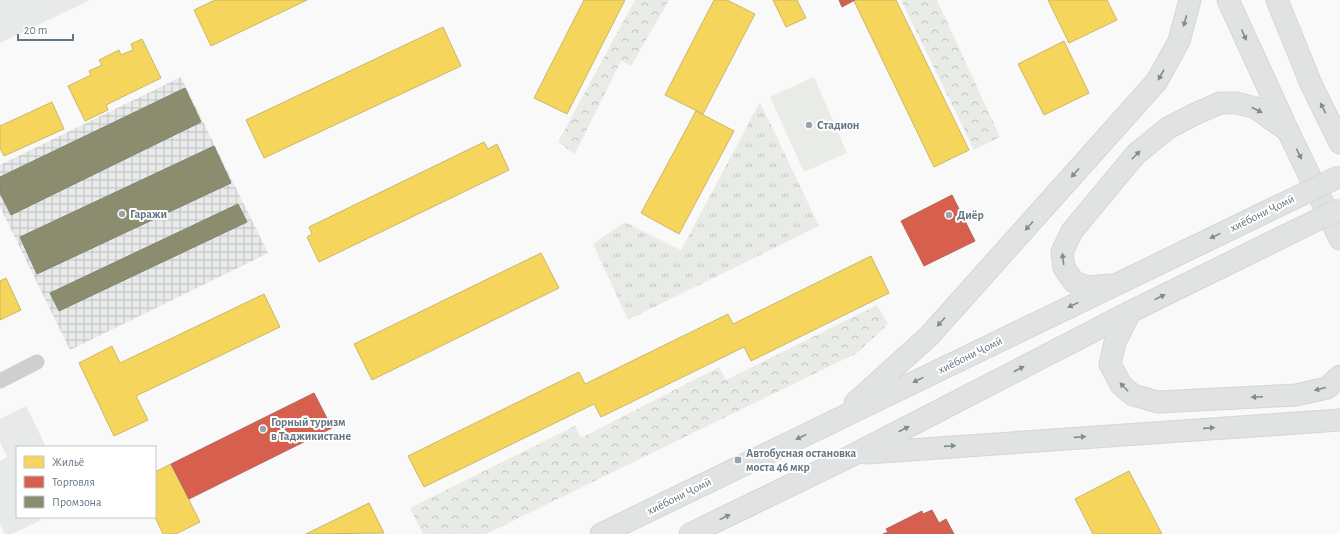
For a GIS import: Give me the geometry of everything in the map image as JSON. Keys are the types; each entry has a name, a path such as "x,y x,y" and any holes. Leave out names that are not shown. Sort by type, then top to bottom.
{"main road":[{"path":"838,419 929,336 1157,81 1179,41 1190,0"},
{"path":"1228,0 1288,131 1340,239"},
{"path":"1277,0 1311,84 1340,143"},
{"path":"1114,285 1088,287 1074,282 1064,268 1062,252 1072,231 1136,154 1168,128 1195,114 1220,104 1237,103 1256,108 1288,131"},
{"name":"хиёбони Ҷомӣ","path":"601,534 1340,176"},
{"path":"690,534 855,454 1130,312 1340,209"},
{"path":"1130,312 1114,342 1110,364 1121,385 1133,395 1158,402 1296,395 1327,388 1340,376"},
{"path":"855,454 1336,419 1340,420"}],"street":[{"path":"0,381 36,362"}],"shaded area":[{"path":"0,0 90,0 0,43"},
{"path":"181,77 268,253 70,350 0,207 0,165"},
{"path":"26,406 46,446 16,446 16,518 40,518 41,520 12,534 5,534 0,524 0,461 7,457 0,442 0,419"}],"green space":[{"path":"635,0 669,0 631,66 621,61 575,154 558,142"},
{"path":"901,0 937,0 1000,137 974,150"},
{"name":"Стадион","path":"814,77 847,153 804,172 770,97"},
{"path":"760,102 819,226 628,320 593,244 625,222 681,250"},
{"path":"877,305 888,324 857,353 486,534 423,534 410,508 575,426 581,438 719,367 726,380"}],"building: Жильё":[{"path":"215,0 307,0 211,46 194,10"},
{"path":"584,0 625,0 567,114 534,98"},
{"path":"714,0 727,0 755,14 703,114 665,95"},
{"path":"773,0 797,0 806,18 786,27"},
{"path":"896,0 969,150 934,167 854,1"},
{"path":"1048,0 1107,0 1117,20 1069,43"},
{"path":"443,27 461,66 264,158 246,120"},
{"path":"142,39 161,78 106,105 108,110 85,121 68,86 91,75 89,71 102,65 99,60 119,50 121,55 133,50 131,44"},
{"path":"1064,41 1089,93 1044,115 1018,64"},
{"path":"52,102 64,129 4,156 0,148 0,126"},
{"path":"696,111 734,131 679,234 641,213"},
{"path":"484,142 488,149 497,144 509,170 319,262 307,237 312,234 309,227"},
{"path":"541,253 559,288 372,380 354,344"},
{"path":"871,256 889,293 751,361 744,347 601,417 594,404 424,487 408,456 579,372 585,384 728,314 733,324"},
{"path":"6,278 21,310 0,320 0,281"},
{"path":"264,294 280,327 136,396 148,420 114,436 79,363 112,346 120,363"},
{"path":"171,464 200,522 176,534 163,534 155,518 156,472"},
{"path":"1129,471 1162,534 1093,534 1075,499"},
{"path":"369,503 384,533 306,534"}],"building: Торговля":[{"path":"839,0 855,0 842,7"},
{"path":"952,195 975,241 924,266 901,221"},
{"path":"314,393 332,428 189,499 171,464"},
{"path":"932,510 939,523 946,519 954,534 883,534 888,532 886,529 922,511 923,514"}],"building: Промзона":[{"path":"185,88 201,122 11,215 0,193 0,177"},
{"path":"214,146 231,183 37,274 20,237"},
{"path":"238,204 247,222 59,311 50,293"}],"place":[{"name":"Стадион","path":"809,125"},
{"name":"Гаражи","path":"122,214"},
{"name":"Диёр","path":"949,215"},
{"name":"Горный туризм в Таджикистане","path":"263,429"},
{"name":"Автобусная остановка моста 46 мкр","path":"738,460"}]}
